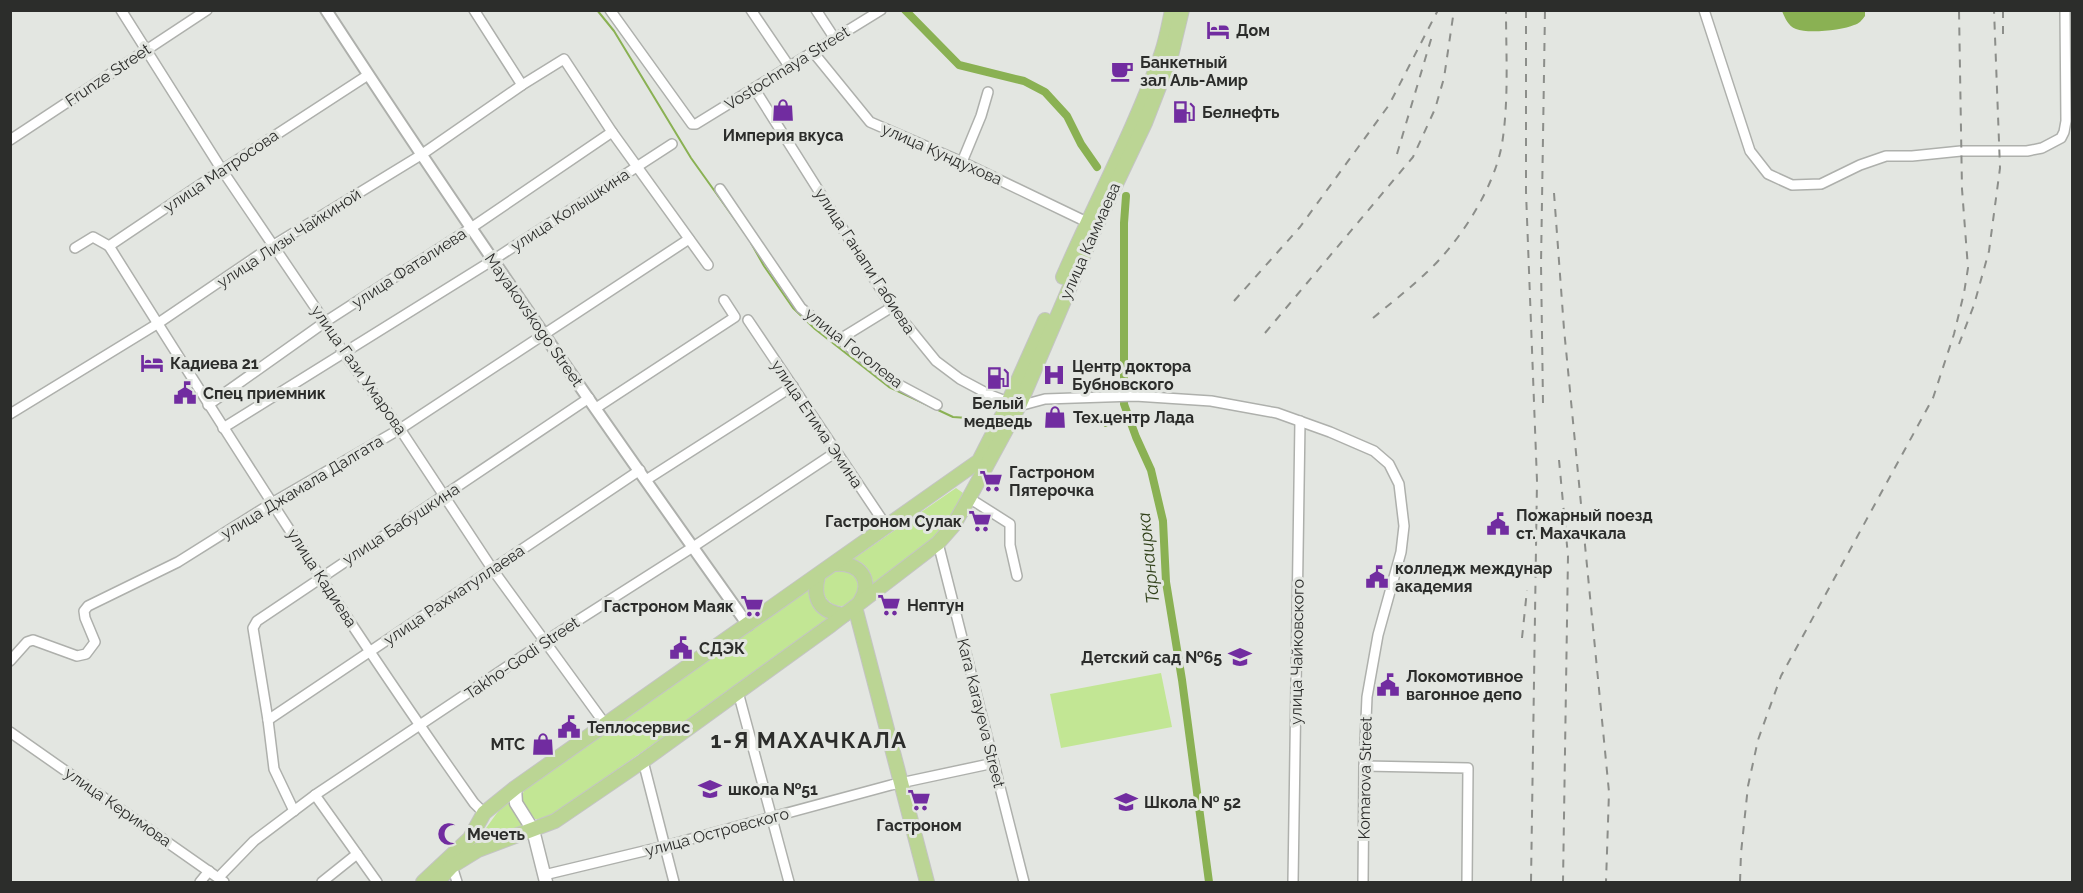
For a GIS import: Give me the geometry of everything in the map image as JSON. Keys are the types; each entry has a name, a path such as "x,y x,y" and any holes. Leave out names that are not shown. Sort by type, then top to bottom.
{"main road":[{"name":"улица Каммаева","path":"437,882 452,866 478,850 555,822 643,761 678,733 851,609 938,543 953,526 969,498 982,464 1014,403 1091,224 1161,54 1172,10"},
{"name":"улица Каммаева","path":"1091,224 1145,123 1171,56 1182,10"},
{"path":"423,882 470,838 484,813 515,788 887,527 982,464"},
{"path":"818,576 815,587 817,598 823,608 833,614 851,609 865,595 866,584 863,574 855,567 845,563 835,564"},
{"path":"851,609 919,882"},
{"path":"896,784 927,882"},
{"path":"515,788 516,803 535,830 547,878"}],"street":[{"name":"улица Гази Умарова","path":"121,10 222,170 343,352 400,429 493,570 605,724"},
{"name":"Frunze Street","path":"10,140 207,10"},
{"name":"Mayakovskogo Street","path":"326,10 421,155 544,335 748,625"},
{"path":"474,10 522,85"},
{"name":"Vostochnaya Street","path":"609,10 692,123 699,123 881,10"},
{"path":"751,10 789,66"},
{"path":"816,10 835,39"},
{"path":"1704,10 1750,151 1768,174 1792,186 1800,186 1821,184 1860,165 1886,156 1961,151 2027,151 2055,143 2064,132 2066,121 2065,10"},
{"name":"улица Кундухова","path":"813,52 870,122 962,162 1091,224"},
{"name":"улица Лизы Чайкиной","path":"10,414 158,324 272,246 421,155 564,58 612,132"},
{"name":"улица Матросова","path":"109,246 368,75"},
{"name":"улица Ганапи Габиева","path":"754,88 892,307 936,361 960,379 990,395 1014,403"},
{"path":"962,162 988,92"},
{"path":"612,132 708,265"},
{"name":"улица Фаталиева","path":"208,405 325,322 471,228 612,132"},
{"name":"улица Колышкина","path":"223,428 493,260 672,144"},
{"name":"улица Гоголева","path":"720,189 801,308 892,381 938,405"},
{"path":"75,248 93,237 109,246"},
{"name":"улица Джамала Далгата","path":"10,661 27,642 33,640 77,656 86,654 95,642 85,618 84,610 88,606 178,562 272,503 400,429 689,238"},
{"name":"улица Кадиева","path":"109,246 272,503 420,726 474,803 484,813"},
{"path":"596,408 735,317 724,300"},
{"path":"840,339 892,307"},
{"name":"улица Етима Эмина","path":"748,320 887,527"},
{"name":"улица Рахматуллаева","path":"268,720 493,570 643,475 793,386"},
{"path":"1014,403 1045,399 1135,396 1211,401 1277,413 1300,421"},
{"name":"улица Бабушкина","path":"294,811 274,769 253,628 257,621 589,398"},
{"name":"Komarova Street","path":"1300,421 1374,451 1389,464 1399,484 1404,526 1401,552 1378,635 1367,697 1363,882"},
{"name":"улица Чайковского","path":"1293,882 1300,421"},
{"name":"Takho-Godi Street","path":"221,880 254,841 315,795 544,642 836,452"},
{"path":"969,498 1010,524 1010,545 1017,576"},
{"name":"Kara Karayeva Street","path":"938,543 1024,882"},
{"path":"738,692 789,882"},
{"name":"улица Керимова","path":"10,732 221,880"},
{"path":"643,761 674,882"},
{"name":"улица Островского","path":"547,878 896,784 994,763"},
{"path":"1364,766 1468,768 1467,882"},
{"path":"315,795 377,882"},
{"path":"322,882 357,854"},
{"path":"452,866 457,882"},
{"path":"200,882 209,871"}],"shaded area":[{"path":"1782,11 1865,11 1865,16 1859,23 1849,27 1809,31 1791,26"},
{"path":"956,488 963,493 949,523 934,541 873,587 868,570 862,563 853,559"},
{"path":"841,570 854,575 859,588 854,601 841,606 828,601 823,588 828,575"},
{"path":"810,588 814,608 832,619 545,820 535,819 521,800 524,790"},
{"path":"1161,673 1172,727 1061,748 1050,694"},
{"path":"511,800 525,826 476,842 502,806"}],"waterway":[{"path":"597,10 614,31 691,158 746,235"},
{"name":"Тарнаирка","path":"905,10 959,65 1024,81 1045,92 1067,116 1081,144 1097,167"},
{"name":"Тарнаирка","path":"1126,196 1124,404 1151,470 1163,521 1166,582 1182,680 1209,882"},
{"path":"751,243 793,308 815,329 889,387 953,417 982,419"},
{"path":"1105,426 1128,417"}],"railway":[{"path":"1234,301 1300,227 1389,105 1438,10"},
{"path":"1265,333 1413,157 1435,109 1444,78 1454,10"},
{"path":"1373,318 1420,279 1451,247 1473,214 1491,179 1502,144 1506,111 1506,10"},
{"path":"1526,10 1526,192 1537,481 1531,882"},
{"path":"1543,403 1541,264 1545,10"},
{"path":"1740,882 1748,786 1758,740 1781,676 1933,398 1954,334 1968,268 1962,189 1959,10"},
{"path":"1959,344 1974,305 1989,251 2000,168 1994,10"},
{"path":"2003,10 2003,37"},
{"path":"1397,154 1432,36"},
{"path":"1554,193 1564,329 1609,792 1606,882"},
{"path":"1559,460 1568,556 1563,882"},
{"path":"1522,638 1527,590"}],"place":[{"name":"Дом","path":"1218,30"},
{"name":"Банкетный зал Аль-Амир","path":"1122,71"},
{"name":"Империя вкуса","path":"783,110"},
{"name":"Белнефть","path":"1184,112"},
{"name":"Кадиева 21","path":"152,363"},
{"name":"Центр доктора Бубновского","path":"1054,375"},
{"name":"Белый медведь","path":"998,378"},
{"name":"Спец приемник","path":"185,393"},
{"name":"Тех.центр Лада","path":"1055,417"},
{"name":"Гастроном Пятерочка","path":"991,481"},
{"name":"Гастроном Сулак","path":"980,521"},
{"name":"Пожарный поезд ст. Махачкала","path":"1498,524"},
{"name":"колледж междунар академия","path":"1377,577"},
{"name":"Нептун","path":"889,605"},
{"name":"Гастроном Маяк","path":"752,606"},
{"name":"СДЭК","path":"681,648"},
{"name":"Детский сад №65","path":"1240,657"},
{"name":"Локомотивное вагонное депо","path":"1388,685"},
{"name":"Теплосервис","path":"569,727"},
{"name":"МТС","path":"543,744"},
{"name":"школа №51","path":"710,789"},
{"name":"Гастроном","path":"919,800"},
{"name":"Школа № 52","path":"1126,802"},
{"name":"Мечеть","path":"449,834"}],"district":[{"name":"1-Я МАХАЧКАЛА","path":"809,740"}]}
